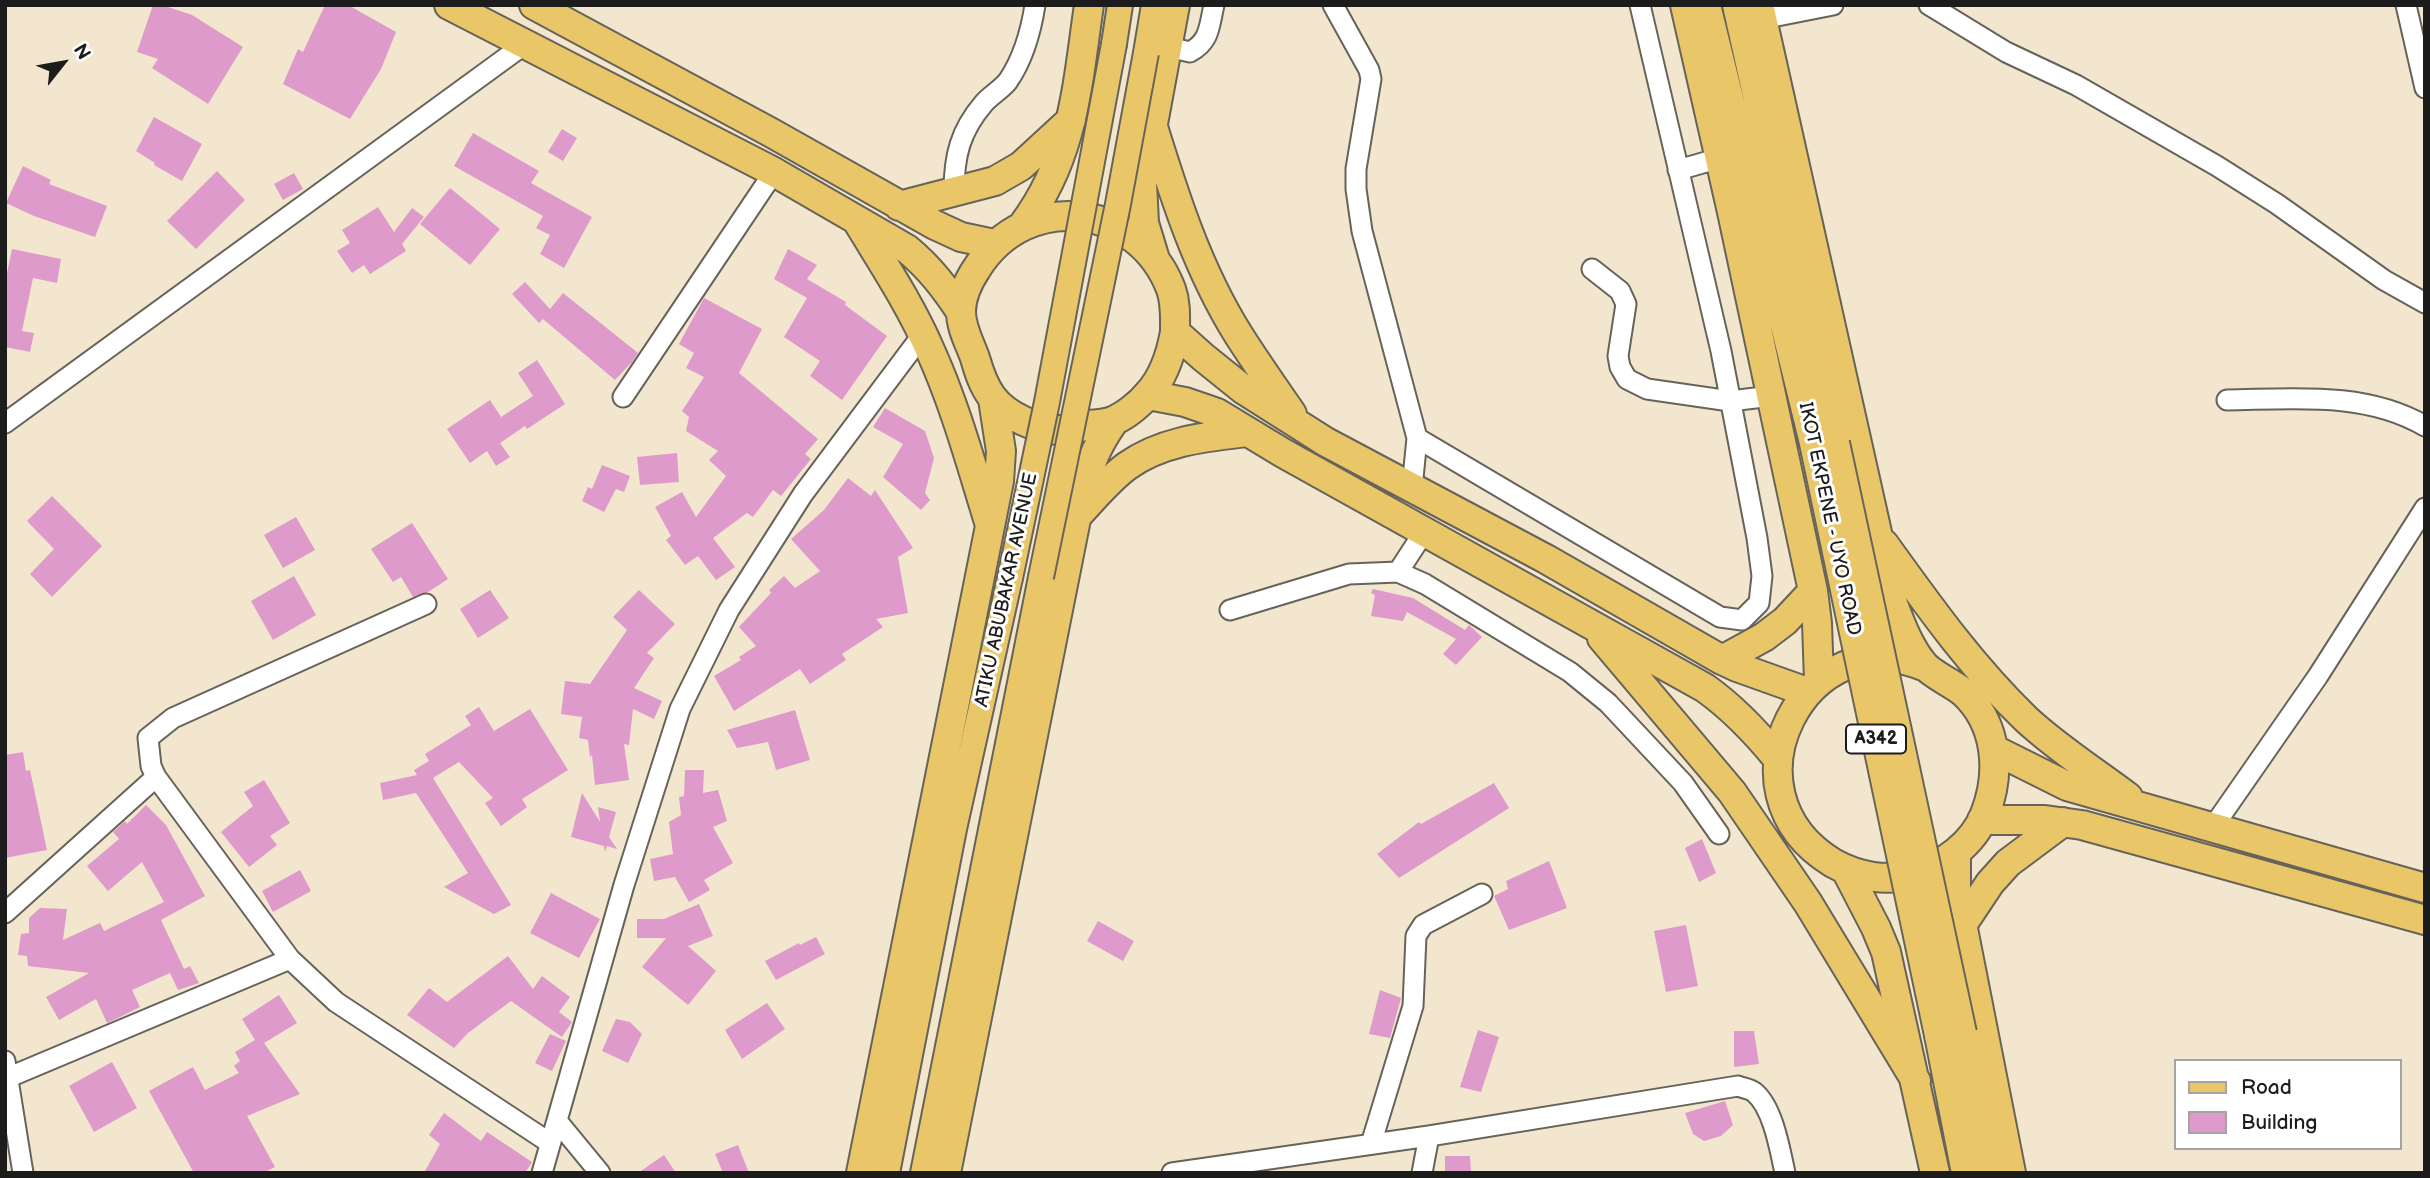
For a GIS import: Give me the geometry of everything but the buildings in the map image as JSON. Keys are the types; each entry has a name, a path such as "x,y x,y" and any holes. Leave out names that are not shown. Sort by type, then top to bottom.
{"highway":[{"path":"449,5 774,172 907,249 941,281 961,312 965,335 980,377 993,399 1008,412 1042,428 1061,430 1114,421"},
{"path":"534,5 770,132 899,206 961,237 994,244"},
{"path":"1023,225 1051,181 1071,120 1089,5"},
{"path":"946,1173 1076,516 1090,461 1098,443 1114,421 1148,395 1162,376 1171,354 1176,308 1171,289 1148,242 1141,201 1153,127 1157,50 1175,5"},
{"path":"1685,5 1813,591 1818,622 1813,687"},
{"name":"IKOT EKPENE - UYO ROAD","path":"1706,5 1825,443"},
{"name":"IKOT EKPENE - UYO ROAD","path":"1737,5 1825,443 1950,1034"},
{"path":"1761,12 1893,604 1908,641 1926,667"},
{"path":"899,206 995,181 1021,166 1071,120"},
{"path":"1153,127 1184,223 1212,286 1237,333 1300,425"},
{"path":"961,312 972,275 994,244 1023,225 1046,217 1064,215 1100,220 1132,237 1157,263"},
{"path":"858,222 923,334 950,397 990,527"},
{"path":"1175,332 1244,390 1326,442 1546,559 1723,660 1813,687"},
{"path":"1148,395 1217,413 1705,688 1732,708 1777,758"},
{"path":"861,1173 999,481 1001,451 993,399"},
{"path":"1076,516 1119,472 1147,454 1186,440 1247,432"},
{"path":"1877,534 1945,630 1990,682 2028,721 2142,808"},
{"path":"1723,660 1764,637 1785,621 1813,591"},
{"path":"1589,622 1732,792 1808,903 1916,1081"},
{"path":"1872,659 1908,659 1926,667 1965,694 1989,732 1996,768 1994,786 1982,820 1956,854 1930,869 1903,877 1874,877 1846,870 1816,852 1793,826 1780,793 1777,758 1786,723 1813,687 1836,671 1872,659"},
{"path":"1993,749 2067,786 2425,888"},
{"path":"1982,820 2045,820 2082,825 2425,920"},
{"path":"1962,925 1990,883 2008,863 2063,822"},
{"path":"1956,854 1956,893 2011,1173"},
{"path":"1846,870 1886,952 1935,1173"},
{"name":"A342","path":"1950,1034 1966,1173"},
{"name":"A342","path":"1950,1034 1990,1173"}],"main road":[{"name":"ATIKU ABUBAKAR AVENUE","path":"887,1173 954,829 1047,402 1121,5"},
{"name":"ATIKU ABUBAKAR AVENUE","path":"923,1173 988,837 1118,204 1157,50 1154,5"}],"street":[{"path":"954,192 957,149 970,123 985,102 1007,83 1022,55 1035,5"},
{"path":"1157,50 1190,52 1200,46 1206,39 1214,5"},
{"path":"1333,5 1369,70 1371,79 1356,169 1356,189 1362,231 1417,438 1412,488"},
{"path":"1417,438 1720,617 1742,620 1759,603 1762,576 1758,538 1721,351 1640,5"},
{"path":"1761,12 1833,5"},
{"path":"1929,5 2006,52 2076,85 2217,166 2277,204 2384,280 2425,303"},
{"path":"2406,5 2425,88"},
{"path":"5,423 525,44"},
{"path":"1678,170 1720,158"},
{"path":"623,397 774,172"},
{"path":"1592,270 1620,291 1626,304 1618,356 1627,379 1647,389 1730,401 1772,396"},
{"path":"542,1173 624,885 680,709 729,610 803,494 923,334"},
{"path":"2227,400 2323,399 2378,405 2425,426"},
{"path":"2213,827 2318,676 2425,509"},
{"path":"1398,572 1424,532"},
{"path":"1230,610 1349,574 1398,572 1425,584 1570,672 1599,695 1683,783 1719,834"},
{"path":"426,604 173,718 148,738 151,766 156,777 290,959 336,1002 550,1143"},
{"path":"5,913 156,777"},
{"path":"1371,1144 1413,1006 1416,936 1423,925 1482,894"},
{"path":"23,1173 6,1069 290,959"},
{"path":"1172,1173 1429,1136 1738,1086 1754,1092 1764,1104 1774,1128 1785,1173"},
{"path":"558,1122 600,1173"},
{"path":"1422,1173 1429,1136"}]}
